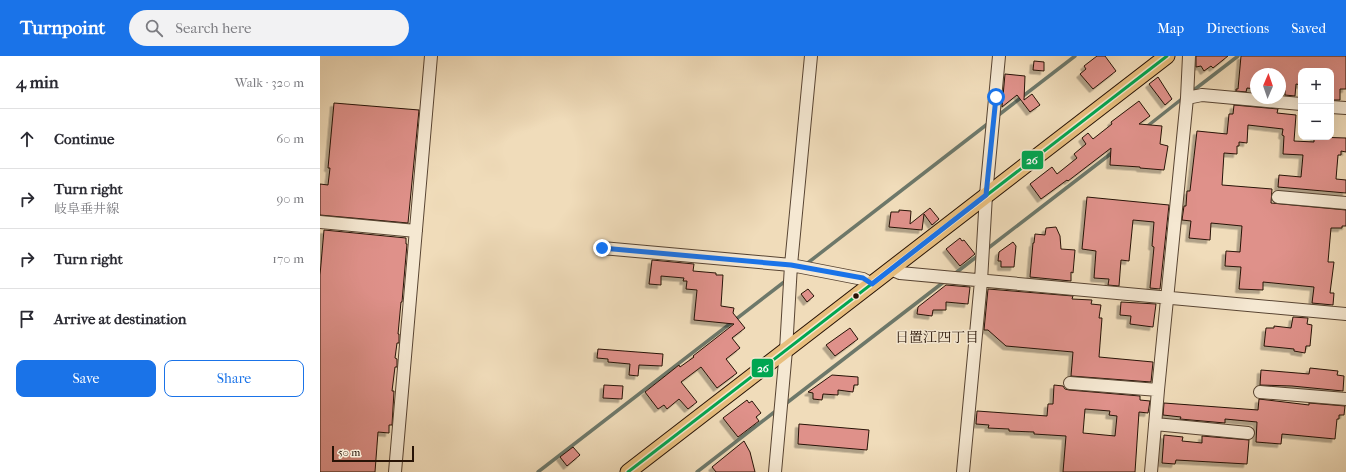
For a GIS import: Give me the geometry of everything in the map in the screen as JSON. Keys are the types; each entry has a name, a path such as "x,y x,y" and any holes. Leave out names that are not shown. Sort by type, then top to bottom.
{"main road":[{"path":"628,472 1166,56"}],"street":[{"path":"395,472 431,56"},
{"path":"775,472 786,350 791,265 810,56"},
{"path":"963,472 981,281 986,195 999,56"},
{"path":"1152,472 1158,390 1188,98 1189,56"},
{"path":"1188,98 1202,95 1298,104"},
{"path":"1334,107 1346,108"},
{"path":"1278,198 1346,203"},
{"path":"320,222 416,231"},
{"path":"602,248 791,265 863,278 872,284"},
{"path":"891,270 900,273 981,281 1346,314"},
{"path":"1070,383 1158,390"},
{"path":"1260,392 1346,399"},
{"path":"1155,424 1248,433"}],"building":[{"path":"1097,56 1105,56 1116,71 1093,89 1080,74 1086,69 1084,66"},
{"path":"1196,56 1228,56 1213,68 1211,66 1204,71 1201,66 1196,67"},
{"path":"1241,56 1346,56 1346,89 1340,89 1340,100 1334,100 1334,68 1298,68 1298,84 1296,84 1295,96 1286,95 1286,68 1250,68 1250,88 1247,88 1246,92 1236,91 1236,89 1238,89"},
{"path":"1034,61 1044,62 1044,71 1033,70"},
{"path":"1005,74 1025,76 1024,100 1032,94 1040,105 1030,112 1017,95 1002,107"},
{"path":"1158,77 1172,99 1165,105 1149,84"},
{"path":"1139,101 1150,116 1139,124 1162,126 1160,144 1168,146 1164,170 1110,165 1111,148 1068,181 1067,180 1041,199 1030,184 1052,167 1057,174 1077,158 1074,154 1086,144 1082,138 1088,133 1093,139 1112,124 1111,122"},
{"path":"334,103 419,110 408,223 320,215 320,184 328,185 330,168 328,168"},
{"path":"1234,105 1278,109 1277,113 1296,115 1294,141 1314,142 1314,140 1334,140 1334,138 1346,138 1346,152 1341,151 1341,155 1338,155 1336,179 1346,180 1346,193 1278,187 1279,175 1301,177 1303,155 1283,154 1283,129 1248,125 1247,143 1239,142 1239,146 1237,146 1237,154 1224,153 1222,185 1272,189 1271,203 1346,210 1346,226 1342,226 1342,228 1331,228 1328,262 1334,262 1330,293 1334,293 1333,305 1312,303 1314,287 1263,282 1263,290 1239,289 1241,267 1225,266 1226,251 1240,252 1242,226 1211,223 1210,240 1189,238 1191,221 1182,220 1184,206 1186,206 1187,191 1190,191 1197,131 1227,134 1229,114 1233,114"},
{"path":"1087,197 1169,205 1160,289 1150,288 1154,247 1152,246 1154,222 1133,220 1129,261 1121,260 1119,286 1108,285 1109,279 1094,278 1096,251 1082,249"},
{"path":"930,208 939,219 932,225 924,214 922,230 889,227 891,212 899,212 899,210 911,211 910,224"},
{"path":"1056,227 1060,236 1061,249 1075,250 1071,281 1030,277 1035,234 1045,235 1046,228"},
{"path":"324,230 406,238 407,244 398,334 399,343 397,343 395,358 397,359 397,367 395,367 392,391 394,391 392,425 389,425 389,433 378,432 375,472 320,472 320,275"},
{"path":"960,238 962,241 964,240 975,254 960,266 946,249"},
{"path":"1013,242 1016,246 1014,267 1001,267 1001,261 998,261 999,252"},
{"path":"652,260 694,264 693,271 723,275 721,306 734,308 733,313 745,328 732,338 740,348 726,359 737,373 717,388 701,367 681,382 697,402 688,409 679,399 667,409 664,405 658,409 645,392 679,365 680,367 694,357 693,356 734,324 694,320 697,290 686,289 687,281 683,281 684,278 661,276 661,285 649,284"},
{"path":"946,285 970,287 968,304 946,302 946,310 933,310 932,316 917,314 918,307"},
{"path":"808,289 814,296 807,302 801,294"},
{"path":"988,289 1073,296 1072,299 1092,300 1091,304 1101,305 1099,318 1102,318 1099,357 1153,362 1151,382 1071,376 1073,352 1006,346 988,330 984,330"},
{"path":"1121,302 1156,304 1153,327 1130,324 1131,316 1120,315"},
{"path":"1293,317 1308,318 1307,324 1312,325 1310,346 1306,346 1305,353 1294,351 1294,349 1264,346 1266,328 1274,328 1274,326 1291,328"},
{"path":"850,328 858,339 835,356 826,345"},
{"path":"598,349 663,354 662,366 639,365 638,376 629,375 630,364 608,362 608,359 597,358"},
{"path":"1310,368 1338,371 1337,375 1344,376 1343,391 1292,386 1260,385 1261,370 1309,374"},
{"path":"832,375 858,377 858,385 854,385 853,392 838,390 838,395 823,394 822,400 813,399 813,393 808,392"},
{"path":"604,385 623,386 622,399 603,398"},
{"path":"1054,385 1063,386 1065,389 1069,390 1140,396 1140,400 1150,401 1148,413 1139,412 1135,472 1063,472 1066,436 1009,431 1009,429 988,428 989,425 976,424 977,411 1047,416 1048,404 1053,404","holes":["1085,409 1110,411 1109,415 1117,416 1115,436 1083,433"]},
{"path":"1259,399 1309,405 1309,403 1345,406 1344,415 1339,415 1339,419 1337,419 1335,439 1282,434 1281,444 1256,442 1257,422 1225,419 1225,423 1180,419 1181,417 1163,415 1164,403 1258,410"},
{"path":"747,400 749,403 752,401 761,413 756,417 759,421 738,437 723,418"},
{"path":"799,424 869,430 867,450 798,444"},
{"path":"1164,435 1183,437 1182,441 1202,443 1202,436 1249,440 1247,464 1176,460 1175,464 1162,463"},
{"path":"744,441 750,452 755,472 716,472 712,467"},
{"path":"573,447 580,455 567,466 560,457"}],"waterway":[{"path":"996,117 1075,56"},
{"path":"1190,93 1238,56"},
{"path":"1145,128 1183,98"},
{"path":"805,265 990,122"},
{"path":"987,249 1113,152"},
{"path":"953,275 980,254"},
{"path":"538,472 788,279"},
{"path":"784,405 945,281"},
{"path":"697,472 777,410"}],"transit line":[{"name":"26","path":"628,472 1167,56"}],"district":[{"name":"日置江四丁目","path":"937,337"}],"route":[{"path":"602,248 791,265 863,278 872,284 986,195 996,97"}]}
